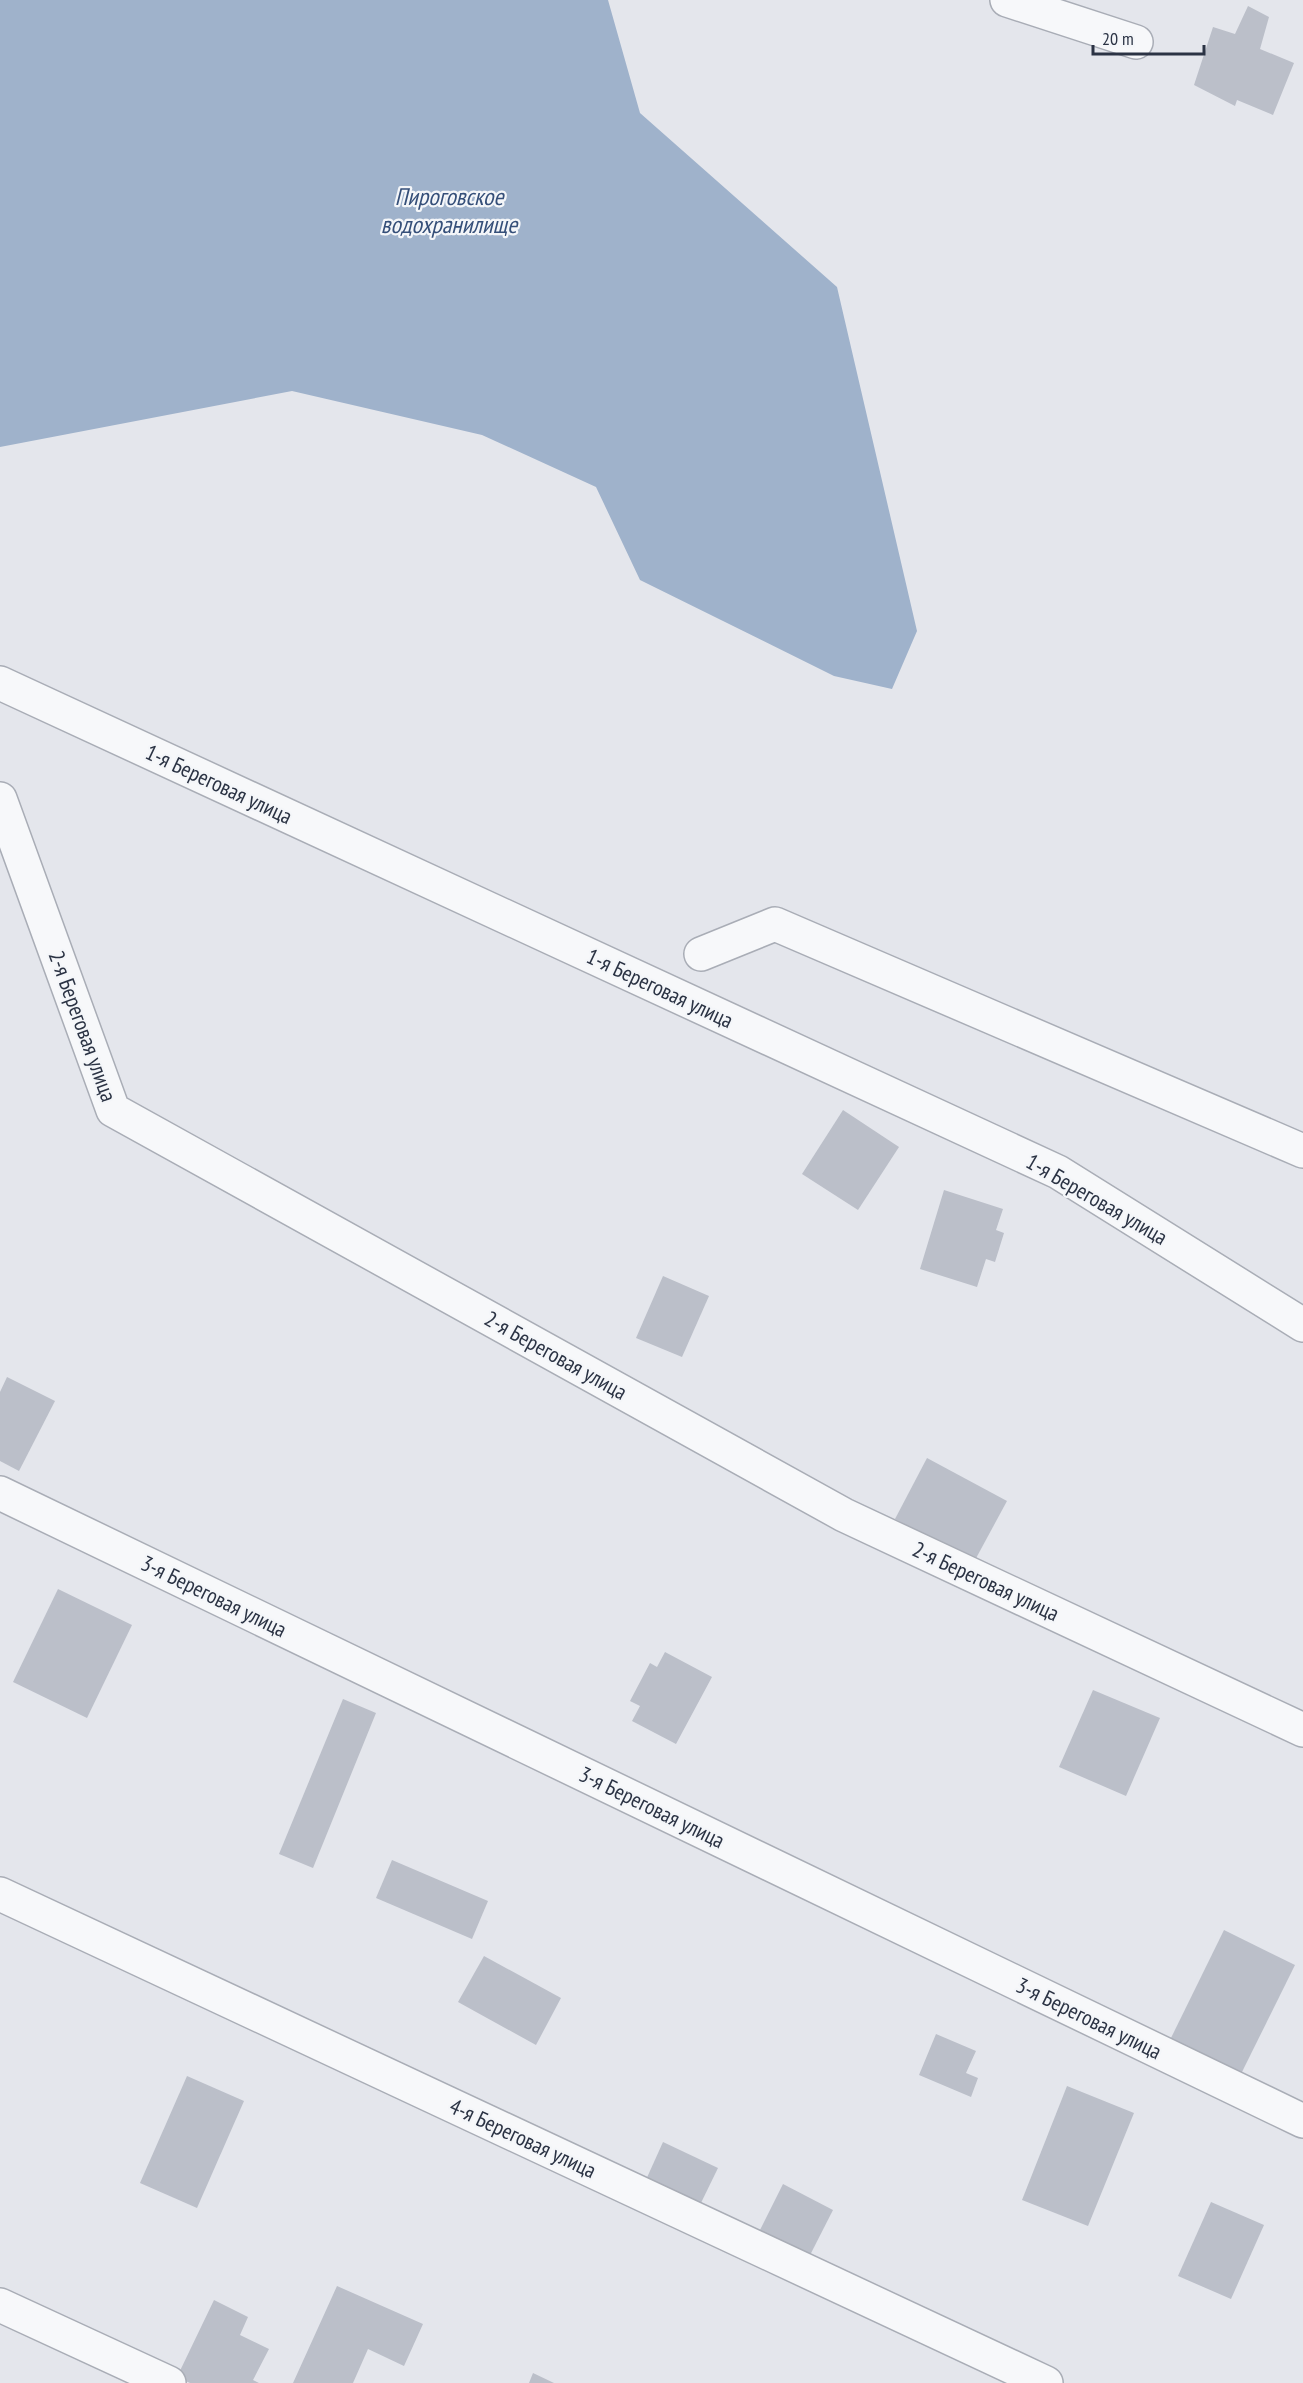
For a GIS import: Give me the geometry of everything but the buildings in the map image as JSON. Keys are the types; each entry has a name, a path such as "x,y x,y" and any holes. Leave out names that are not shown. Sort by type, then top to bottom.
{"street":[{"path":"1007,0 1136,42"},
{"name":"1-я Береговая улица","path":"0,683 1058,1172 1303,1324"},
{"name":"2-я Береговая улица","path":"0,799 113,1110 844,1515 1303,1730"},
{"path":"701,954 775,924 1303,1151"},
{"name":"3-я Береговая улица","path":"0,1493 1303,2121"},
{"name":"4-я Береговая улица","path":"0,1894 1046,2383"},
{"path":"0,2305 169,2383"}],"water":[{"name":"Пироговское водохранилище","path":"0,0 608,0 640,113 837,287 917,631 892,689 834,676 640,580 596,487 482,435 292,391 0,447"}]}
